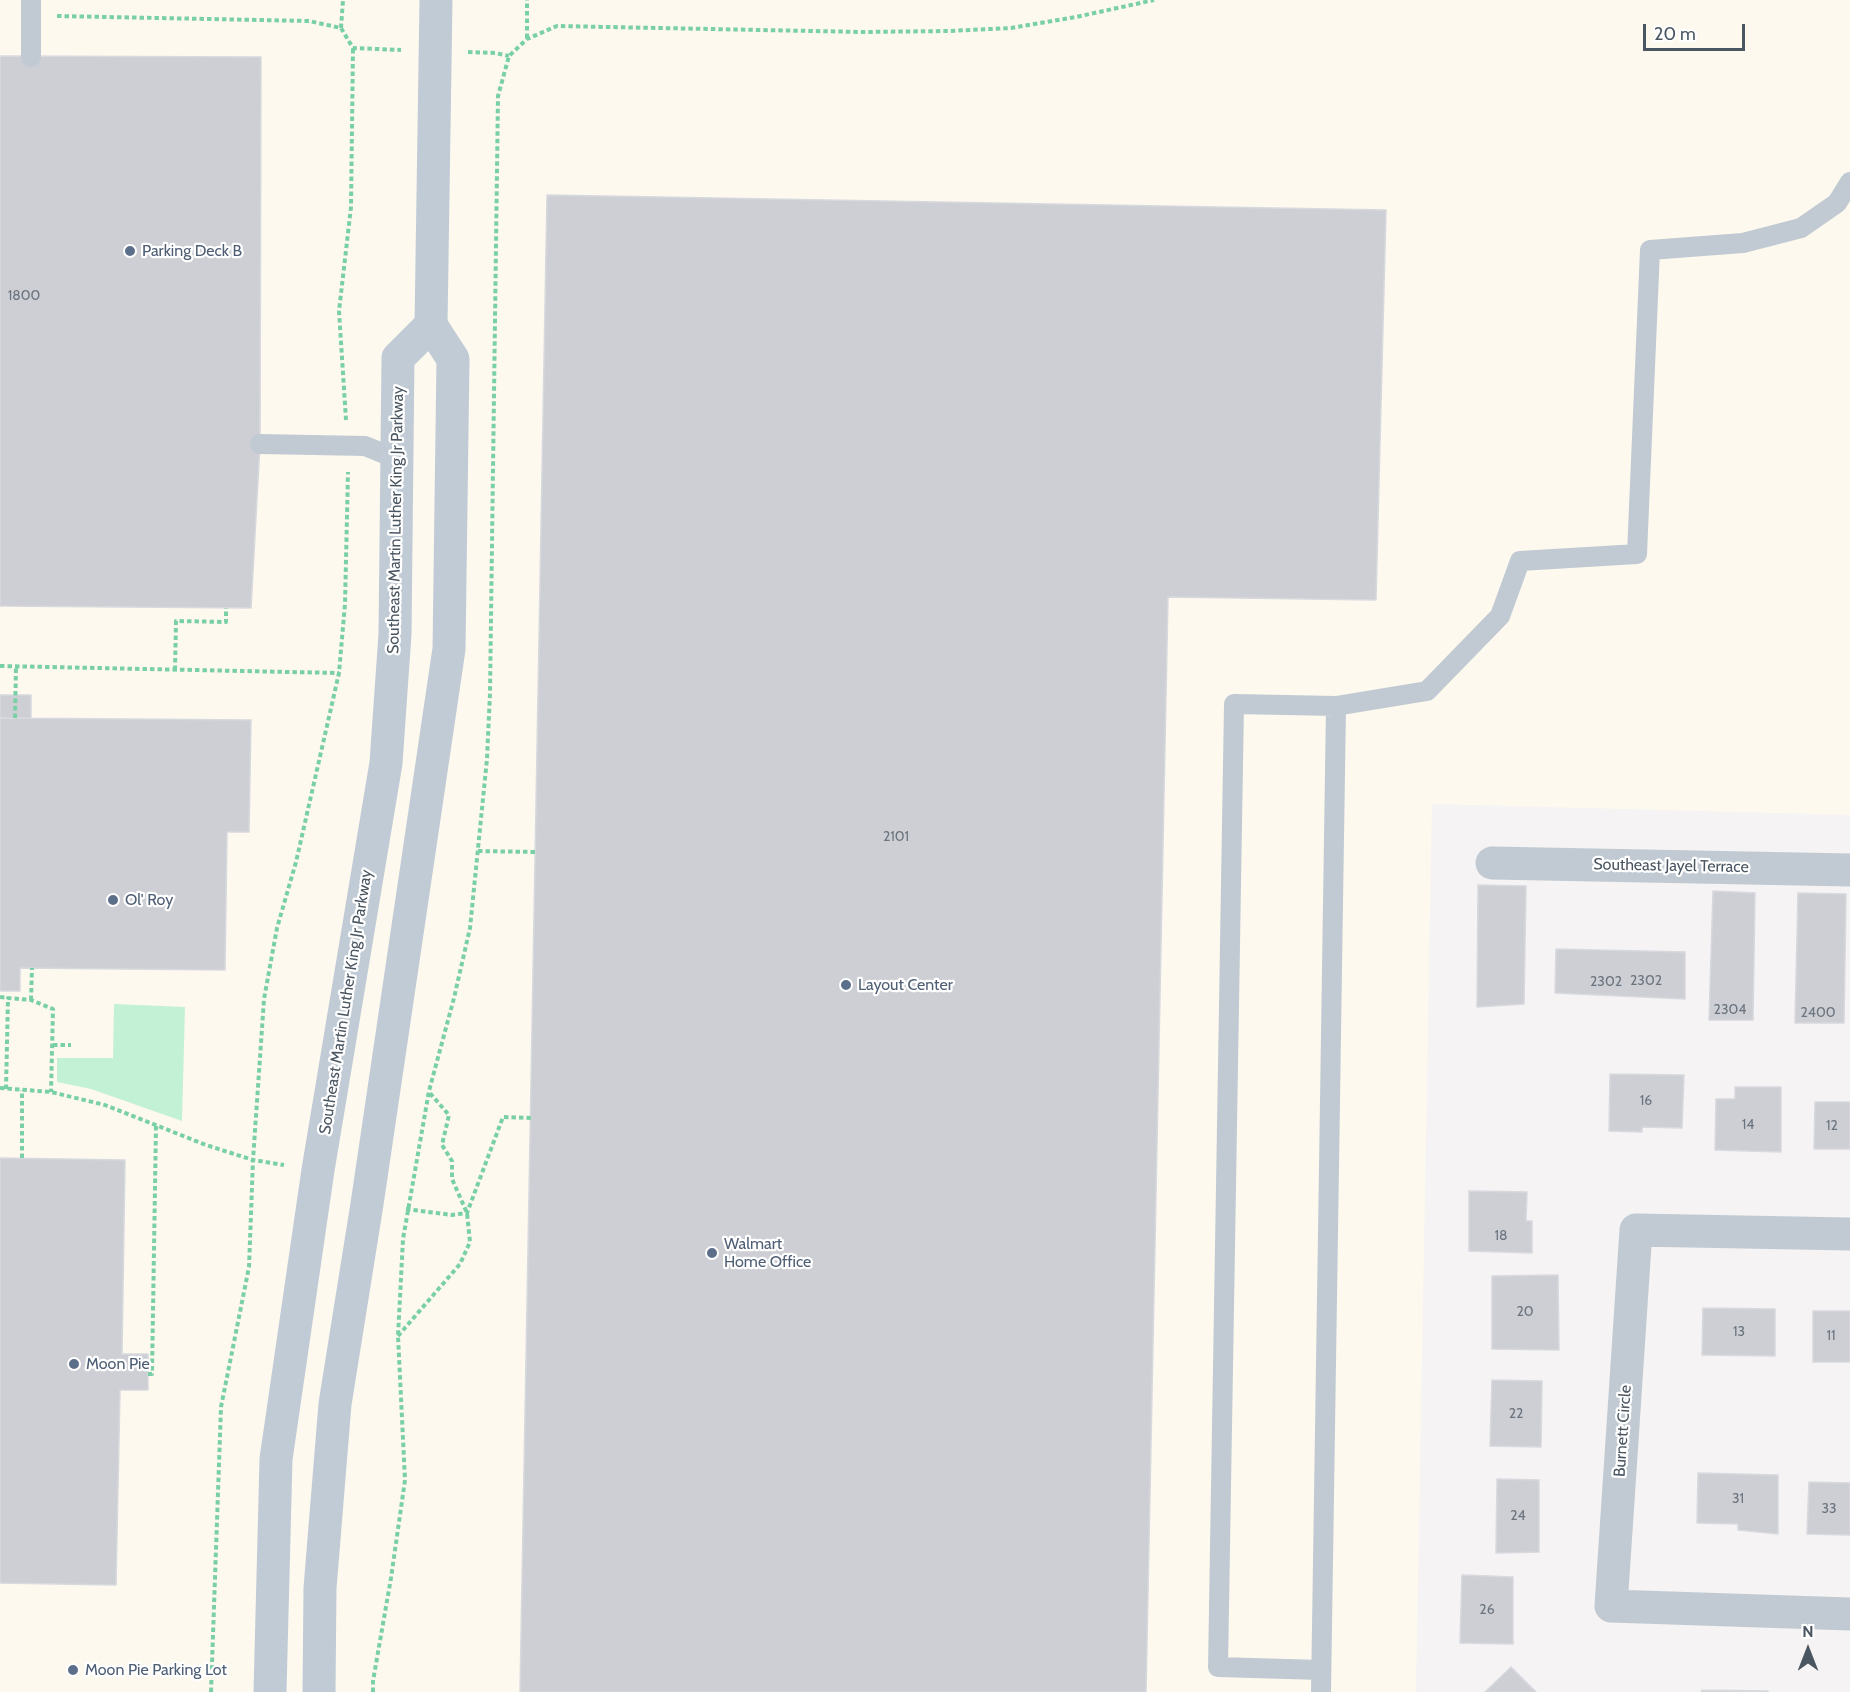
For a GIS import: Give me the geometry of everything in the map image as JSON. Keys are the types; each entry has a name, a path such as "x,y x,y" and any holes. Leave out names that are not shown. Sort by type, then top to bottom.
{"street":[{"path":"319,1692 320,1588 334,1404 367,1204 449,648 453,359 431,325 436,0"},
{"name":"Southeast Martin Luther King Jr Parkway","path":"270,1692 276,1459 318,1170 386,763 395,634 398,358 431,325"},
{"name":"Southeast Jayel Terrace","path":"1492,863 1850,870"},
{"name":"Burnett Circle","path":"1850,1234 1636,1230 1611,1606 1850,1614"}],"lane":[{"path":"31,0 31,57"},
{"path":"1321,1670 1218,1667 1234,704 1336,706 1427,690 1500,616 1520,561 1637,554 1650,250 1743,243 1801,228 1838,203 1850,182"},
{"path":"260,444 365,446 398,459"},
{"path":"1321,1692 1336,706"}],"path":[{"path":"343,0 340,28 353,48 351,207 339,311 347,431"},
{"path":"527,0 527,39"},
{"path":"373,1692 405,1480 398,1336 402,1260 408,1209 429,1091 470,928 487,759 490,693 498,96 509,56 527,39 557,26 863,32 949,31 1011,28 1154,0"},
{"path":"61,16 309,21 340,28"},
{"path":"353,48 381,50"},
{"path":"495,53 509,56"},
{"path":"211,1692 221,1407 249,1267 253,1160 264,999 277,928 296,862 339,674 345,604 348,461"},
{"path":"175,669 176,621 226,622 226,608"},
{"path":"0,666 339,674"},
{"path":"15,718 16,666"},
{"path":"478,851 535,852"},
{"path":"31,1000 32,968"},
{"path":"0,998 31,1000 53,1009 51,1092"},
{"path":"6,1089 8,998"},
{"path":"53,1045 70,1045"},
{"path":"0,1088 51,1092 105,1105 206,1145 253,1160 288,1165"},
{"path":"22,1090 22,1158"},
{"path":"398,1336 460,1264 470,1242 467,1213 452,1179 452,1161 442,1145 449,1115 429,1091"},
{"path":"467,1213 503,1118 531,1118"},
{"path":"148,1374 152,1374 156,1125"},
{"path":"399,1208 452,1215 467,1213"}],"shaded area":[{"name":"Walmart Home Office","path":"0,0 1850,0 1850,815 1432,804 1416,1692 0,1692"}],"green space":[{"path":"114,1004 185,1007 182,1121 91,1089 57,1082 57,1058 113,1058"}],"building":[{"name":"Parking Deck B","path":"0,56 261,57 260,444 251,608 0,606"},
{"name":"Layout Center","path":"547,195 1386,210 1376,600 1168,597 1146,1692 520,1692"},
{"path":"0,695 31,695 31,718 0,718"},
{"name":"Ol' Roy","path":"0,718 251,720 249,832 227,832 225,970 20,968 20,991 0,991"},
{"path":"1478,885 1526,886 1524,1004 1477,1007"},
{"path":"1713,891 1755,893 1753,1020 1709,1020"},
{"path":"1798,893 1846,894 1844,1023 1795,1023"},
{"path":"1556,949 1685,952 1685,999 1555,993"},
{"path":"1610,1074 1684,1075 1682,1128 1642,1127 1642,1132 1609,1131"},
{"path":"1735,1087 1781,1087 1781,1152 1715,1150 1716,1099 1735,1099"},
{"path":"1815,1102 1850,1102 1850,1149 1814,1149"},
{"name":"Moon Pie","path":"0,1158 125,1160 122,1354 148,1354 148,1390 120,1390 116,1585 0,1583"},
{"path":"1469,1191 1527,1192 1526,1221 1532,1221 1532,1253 1469,1251"},
{"path":"1558,1275 1559,1350 1492,1349 1492,1276"},
{"path":"1703,1308 1775,1309 1775,1356 1702,1355"},
{"path":"1813,1311 1850,1311 1850,1362 1813,1362"},
{"path":"1492,1380 1542,1381 1541,1447 1490,1446"},
{"path":"1698,1473 1778,1475 1778,1534 1738,1530 1738,1524 1697,1523"},
{"path":"1497,1479 1539,1480 1539,1552 1496,1553"},
{"path":"1809,1482 1850,1483 1850,1535 1807,1534"},
{"path":"1462,1575 1513,1577 1513,1644 1460,1643"},
{"path":"1511,1667 1536,1692 1485,1692"},
{"path":"1702,1690 1768,1691 1768,1692 1701,1692"}],"place":[{"name":"Parking Deck B","path":"130,251"},
{"name":"Ol' Roy","path":"113,900"},
{"name":"Layout Center","path":"846,985"},
{"name":"Walmart Home Office","path":"712,1253"},
{"name":"Moon Pie","path":"74,1364"},
{"name":"Moon Pie Parking Lot","path":"73,1670"}]}
